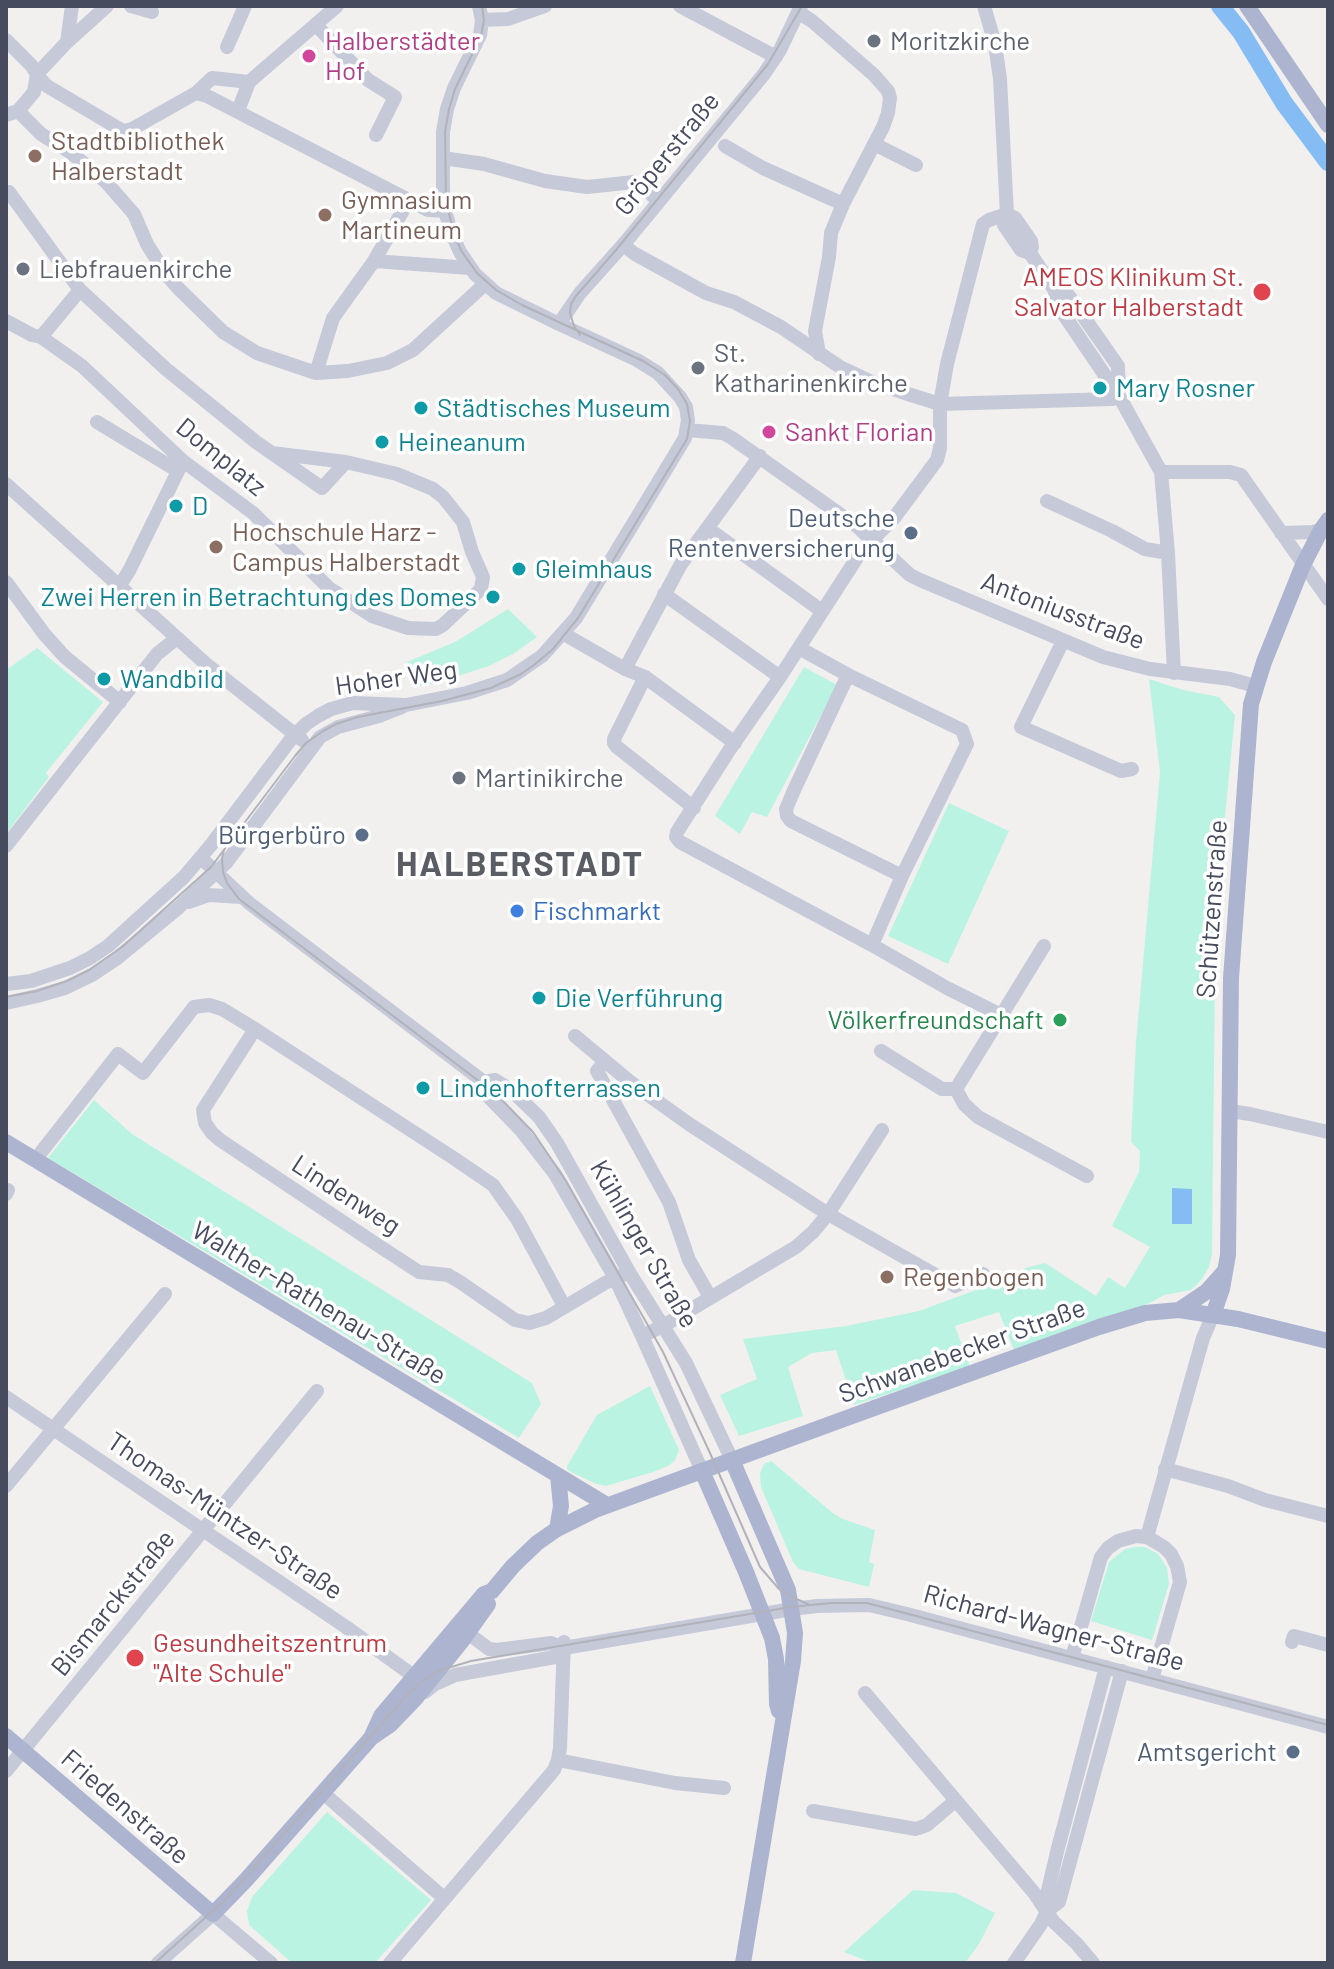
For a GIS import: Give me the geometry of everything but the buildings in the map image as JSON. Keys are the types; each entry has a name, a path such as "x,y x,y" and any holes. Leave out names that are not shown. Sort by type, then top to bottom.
{"main road":[{"path":"1247,6 1326,118"},
{"name":"Schützenstraße","path":"1213,1315 1226,1269 1229,1241 1231,978 1251,704 1255,686 1303,565 1324,525"},
{"name":"Walther-Rathenau-Straße","path":"6,1142 607,1505"},
{"path":"1179,1310 1213,1285 1226,1269"},
{"name":"Schwanebecker Straße","path":"463,1629 488,1604 492,1591 525,1553 557,1529 607,1505 1099,1327 1145,1313 1179,1310 1245,1320 1328,1341"},
{"path":"732,1460 783,1578 794,1627 794,1649 783,1724 743,1963"},
{"path":"702,1471 772,1638 776,1659 777,1704 783,1724"},
{"path":"557,1529 561,1506 558,1476"},
{"path":"371,1738 381,1716 463,1629"},
{"path":"213,1914 371,1738 390,1725 415,1699 463,1629"},
{"name":"Friedenstraße","path":"6,1736 213,1914"}],"street":[{"path":"67,42 72,6"},
{"path":"107,6 37,74 34,92 12,113 70,152 105,181 134,214 147,244 165,273 223,332 257,353 316,373 348,371 387,363 413,350 485,284"},
{"path":"131,6 152,12"},
{"path":"227,47 245,6"},
{"path":"238,111 249,82 337,6"},
{"path":"545,6 508,19 481,13 480,35 458,77 443,132 445,211 452,234 470,268 485,284 510,301 647,366 670,384 686,407 687,430"},
{"path":"680,6 776,57"},
{"path":"984,6 995,44 1000,79 1007,214"},
{"path":"800,9 874,75 890,98 883,127 831,233 815,331 819,354"},
{"name":"Gröperstraße","path":"559,324 580,293 764,74 800,9"},
{"path":"316,25 368,80 395,97 376,135"},
{"path":"8,45 31,65 47,86 123,131 196,93 212,78 249,82"},
{"path":"196,93 238,111 428,210 445,211"},
{"path":"883,127 894,154"},
{"path":"874,144 916,165"},
{"path":"725,146 763,168 843,204"},
{"path":"443,158 484,164 545,181 587,187 634,182 658,201"},
{"name":"Domplatz","path":"9,192 80,290 166,369 256,442 322,488 346,462"},
{"path":"316,373 333,318 374,261 409,200"},
{"path":"1001,1015 680,842 676,837 871,540 894,518 937,460 940,404 947,364 983,224 989,220 1007,214 1015,218 1031,241 1030,253 1056,292 1054,300 1119,396 1161,472 1174,673"},
{"path":"623,245 706,293 734,302 781,327 840,367 872,382 940,404 1112,399 1119,396"},
{"path":"374,261 470,268"},
{"path":"41,337 80,290"},
{"name":"Domplatz","path":"6,321 41,337 82,366 181,466"},
{"name":"Domplatz","path":"97,422 181,466 253,513 329,588 372,616 408,628 436,629 481,589 483,577 463,522 433,489 397,474 346,462 272,453"},
{"name":"Antoniusstraße","path":"687,430 727,435 760,456 858,527 910,575 920,580 1114,660 1255,686"},
{"name":"Hoher Weg","path":"6,984 50,976 108,946 157,903 201,858 296,733 312,720 342,705 406,705 467,693 507,680 542,656 564,634 581,609 687,430"},
{"path":"625,669 681,564 760,456"},
{"path":"120,585 181,466"},
{"path":"1161,472 1241,475 1328,599"},
{"path":"8,492 120,585 216,672 311,748"},
{"path":"1047,501 1145,549 1168,553"},
{"path":"1281,533 1312,532 1324,525"},
{"path":"707,528 822,611"},
{"path":"6,582 65,657 120,702"},
{"path":"664,594 780,677"},
{"path":"564,634 645,677 735,743"},
{"path":"6,846 157,654 177,638"},
{"path":"1063,641 1021,727 1121,771 1132,769"},
{"path":"799,648 962,730 967,744 872,945"},
{"path":"848,675 795,788 786,809 787,816 791,821 902,876"},
{"path":"645,677 614,743 694,808"},
{"path":"6,1003 52,992 92,975 133,946 217,873 320,737 338,727 406,705"},
{"name":"Kühlinger Straße","path":"201,858 241,897 484,1082 495,1080 511,1090 548,1128 629,1272 686,1363 732,1460"},
{"path":"178,908 209,895 241,897"},
{"path":"956,1089 1044,946"},
{"path":"35,1160 118,1054 143,1073 194,1007 209,1005 222,1009 255,1029 493,1185 517,1219 564,1306"},
{"name":"Lindenweg","path":"255,1029 203,1110 205,1123 212,1133 419,1272 448,1275 515,1320 529,1323 546,1318 629,1272"},
{"path":"575,1036 629,1081 695,1128 828,1214 955,1286 983,1274"},
{"path":"881,1051 942,1089 956,1089"},
{"path":"605,1061 597,1071 669,1202 689,1260 710,1297"},
{"name":"Kühlinger Straße","path":"484,1082 484,1092 520,1129 555,1174 615,1278 702,1471"},
{"path":"956,1089 964,1104 978,1117 1087,1176"},
{"path":"1230,1111 1328,1132"},
{"path":"642,1336 796,1247 828,1214 882,1130"},
{"path":"6,1486 165,1294"},
{"path":"1147,1537 1203,1338 1213,1315"},
{"name":"Bismarckstraße","path":"6,1771 317,1391"},
{"name":"Thomas-Müntzer-Straße","path":"6,1397 415,1677"},
{"path":"1165,1469 1328,1516"},
{"path":"1072,1658 1104,1552 1118,1541 1136,1536 1147,1537 1171,1554 1180,1582 1152,1679"},
{"name":"Richard-Wagner-Straße","path":"564,1645 792,1609 861,1604 1328,1727"},
{"path":"463,1629 489,1649 551,1643 564,1645"},
{"path":"1292,1642 1294,1636 1328,1645"},
{"path":"415,1699 435,1684 455,1675 555,1657 564,1645"},
{"path":"390,1963 554,1770 558,1760 564,1645"},
{"path":"1014,1963 1047,1911 1048,1890 1058,1848 1106,1667"},
{"path":"1047,1911 1059,1902 1122,1671"},
{"path":"865,1693 1035,1894 1053,1921 1093,1963"},
{"path":"558,1760 675,1783 724,1788"},
{"path":"323,1793 444,1898"},
{"path":"813,1811 916,1829 927,1825 955,1801"},
{"path":"158,1963 213,1914 271,1963"}],"green space":[{"path":"508,609 537,637 489,666 413,687 407,662 455,642"},
{"path":"37,648 103,702 46,773 49,777 6,834 6,670"},
{"path":"804,667 837,685 767,817 752,812 740,834 715,816"},
{"path":"1149,679 1219,697 1235,715 1222,847 1215,972 1212,1254 1209,1267 1191,1290 1164,1295 1150,1303 1014,1350 999,1312 955,1326 970,1367 854,1405 836,1350 812,1353 788,1367 803,1416 739,1436 720,1395 757,1379 743,1339 846,1326 919,1311 992,1284 1005,1288 1025,1268 1045,1263 1096,1296 1108,1277 1125,1288 1150,1247 1112,1226 1139,1172 1140,1151 1131,1142 1136,1042 1160,772"},
{"path":"949,803 1009,831 948,964 888,936"},
{"path":"94,1100 132,1134 532,1383 541,1404 519,1438 48,1158"},
{"path":"650,1386 679,1450 675,1460 653,1472 606,1486 567,1470 597,1415"},
{"path":"771,1461 834,1514 875,1530 869,1562 874,1564 869,1587 799,1569 793,1562 761,1487 760,1473 764,1464"},
{"path":"1145,1547 1158,1554 1167,1568 1169,1584 1152,1640 1091,1621 1109,1562 1125,1549"},
{"path":"327,1812 431,1900 375,1963 292,1963 249,1925 247,1911 252,1897"},
{"path":"913,1890 956,1893 995,1913 965,1963 867,1963 844,1952"}],"water":[{"path":"1172,1188 1192,1189 1192,1224 1172,1224"}],"waterway":[{"path":"1220,6 1241,32 1284,103 1328,162"}],"tram line":[{"path":"6,997 67,981 122,947 211,867 295,756 323,731 358,717 491,688 534,665 553,649 578,618 687,439 690,421 687,404 665,375 643,361 496,290 477,273 462,252 446,202 445,132 455,89 481,36 484,20 482,6"},
{"path":"580,335 570,313 576,296 768,64 802,6"},
{"path":"224,850 223,872 239,899 484,1085 533,1132 566,1181 663,1352 760,1567 779,1589 808,1604"},
{"path":"155,1963 226,1899 408,1694 438,1671 471,1661 791,1607 867,1603 1328,1725"}],"place":[{"name":"Moritzkirche","path":"874,41"},
{"name":"Halberstädter Hof","path":"309,56"},
{"name":"Stadtbibliothek Halberstadt","path":"35,156"},
{"name":"Gymnasium Martineum","path":"325,215"},
{"name":"Liebfrauenkirche","path":"23,269"},
{"name":"AMEOS Klinikum St. Salvator Halberstadt","path":"1262,292"},
{"name":"St. Katharinenkirche","path":"698,368"},
{"name":"Mary Rosner","path":"1100,388"},
{"name":"Städtisches Museum","path":"421,408"},
{"name":"Sankt Florian","path":"769,432"},
{"name":"Heineanum","path":"382,442"},
{"name":"D","path":"176,506"},
{"name":"Deutsche Rentenversicherung","path":"911,533"},
{"name":"Hochschule Harz - Campus Halberstadt","path":"216,547"},
{"name":"Gleimhaus","path":"519,569"},
{"name":"Zwei Herren in Betrachtung des Domes","path":"493,597"},
{"name":"Wandbild","path":"104,679"},
{"name":"Martinikirche","path":"459,778"},
{"name":"Bürgerbüro","path":"362,835"},
{"name":"Fischmarkt","path":"517,911"},
{"name":"Die Verführung","path":"539,998"},
{"name":"Völkerfreundschaft","path":"1060,1020"},
{"name":"Lindenhofterrassen","path":"423,1088"},
{"name":"Regenbogen","path":"887,1277"},
{"name":"Gesundheitszentrum \"Alte Schule\"","path":"135,1658"},
{"name":"Amtsgericht","path":"1293,1752"}],"district":[{"name":"HALBERSTADT","path":"520,865"}]}
